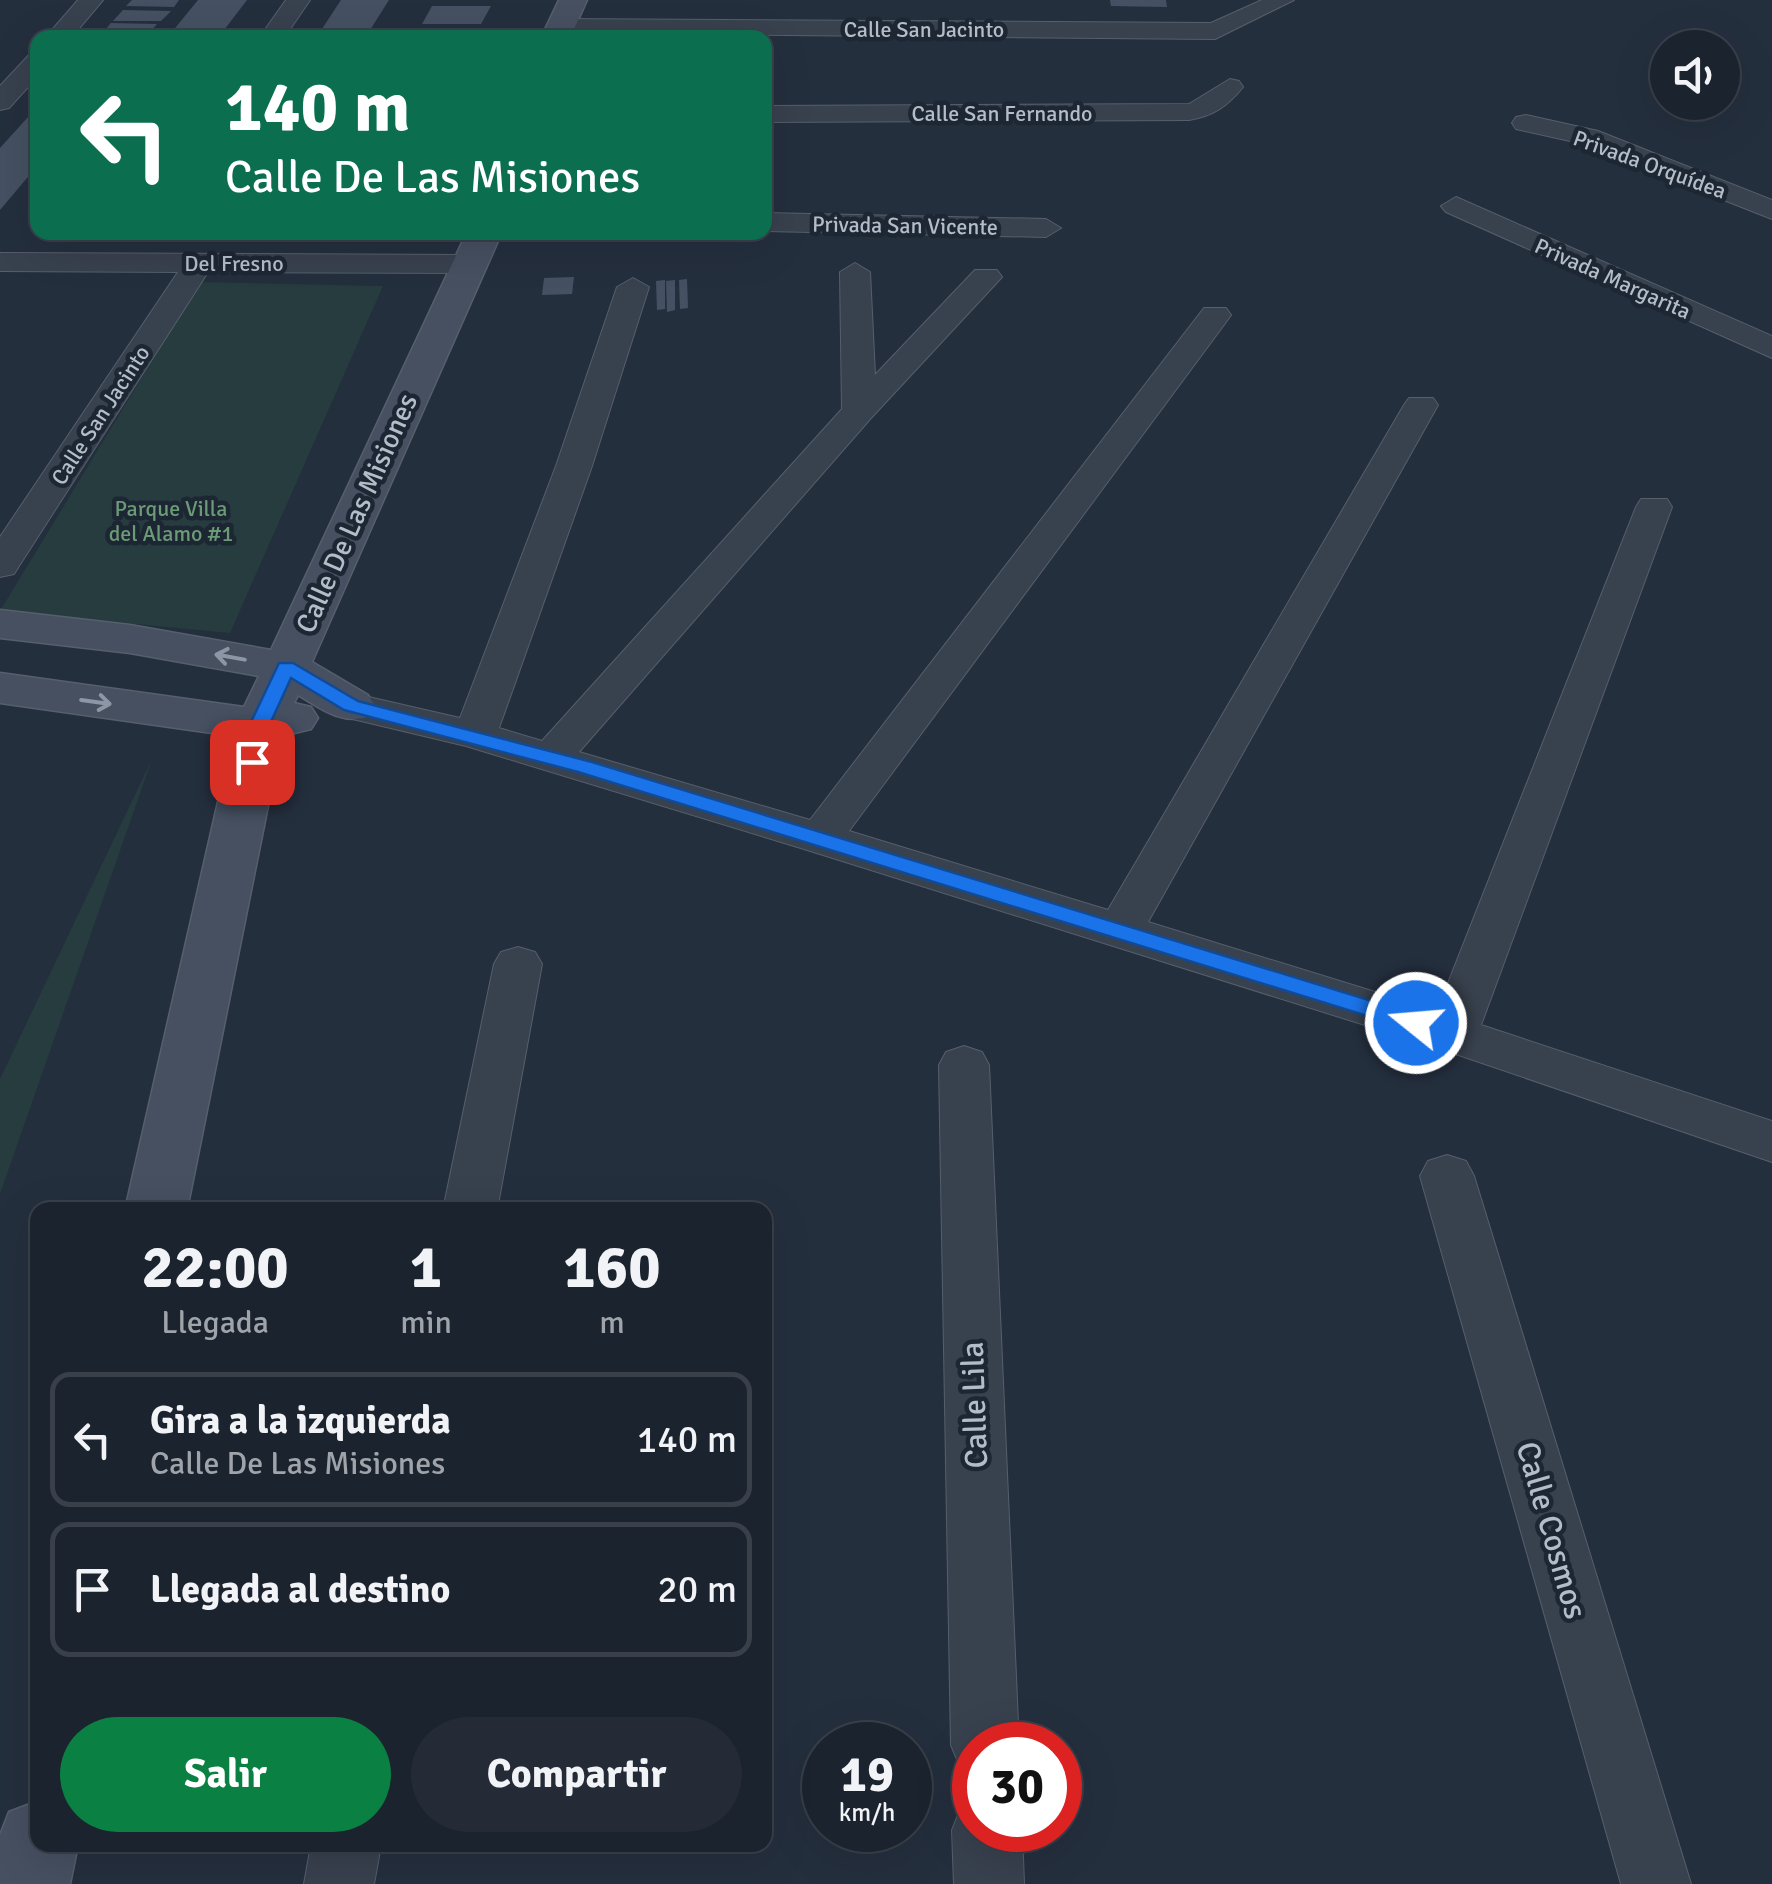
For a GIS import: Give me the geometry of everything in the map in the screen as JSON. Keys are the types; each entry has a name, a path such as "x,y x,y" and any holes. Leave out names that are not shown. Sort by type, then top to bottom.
{"street":[{"path":"65,30 91,0"},
{"path":"277,30 298,0"},
{"path":"558,30 573,0"},
{"name":"Calle San Jacinto","path":"772,32 1215,31 1282,0"},
{"path":"0,102 30,69"},
{"name":"Calle San Fernando","path":"772,114 1189,112 1205,108 1230,87"},
{"name":"Privada Orquídea","path":"1526,123 1588,138 1772,210"},
{"name":"Privada Margarita","path":"1456,206 1772,348"},
{"name":"Privada San Vicente","path":"772,222 1046,228"},
{"path":"117,264 133,240"},
{"name":"Del Fresno","path":"0,262 199,263 476,248"},
{"name":"Calle De Las Misiones","path":"158,1202 260,724 476,248"},
{"name":"Calle San Jacinto","path":"0,566 199,263"},
{"path":"855,272 859,412"},
{"path":"551,757 859,412 986,277"},
{"path":"475,735 574,466 632,287"},
{"path":"820,838 1215,315"},
{"path":"1118,933 1422,406"},
{"path":"1453,1034 1654,507"},
{"path":"0,624 130,640 286,667 351,706 475,735 820,838 1453,1034 1772,1142"},
{"path":"0,688 260,724 351,706"},
{"path":"472,1202 518,964"},
{"name":"Calle Lila","path":"964,1065 984,1722"},
{"name":"Calle Cosmos","path":"1447,1176 1656,1884"},
{"path":"30,1884 36,1852"},
{"path":"338,1884 345,1852"},
{"path":"988,1852 989,1884"}],"green space":[{"name":"Parque Villa del Alamo #1","path":"200,282 383,286 230,633 0,611"},
{"path":"152,759 0,1194 0,1079"}],"building":[{"path":"132,0 179,0 174,7 126,6"},
{"path":"198,0 247,0 224,30 174,30"},
{"path":"341,0 389,0 370,30 321,30"},
{"path":"1110,0 1166,0 1167,7 1111,6"},
{"path":"432,6 491,6 481,24 422,24"},
{"path":"123,10 171,11 161,21 113,21"},
{"path":"111,23 157,24 152,30 105,30"},
{"path":"30,115 30,174 0,210 0,148"},
{"path":"574,277 572,294 542,295 544,278"},
{"path":"687,279 688,308 680,309 679,280"},
{"path":"665,280 665,309 657,310 656,281"},
{"path":"675,280 675,310 667,312 666,281"}],"route":[{"path":"252,762 260,724 286,667 351,706 475,735 584,767 1416,1023"}]}
